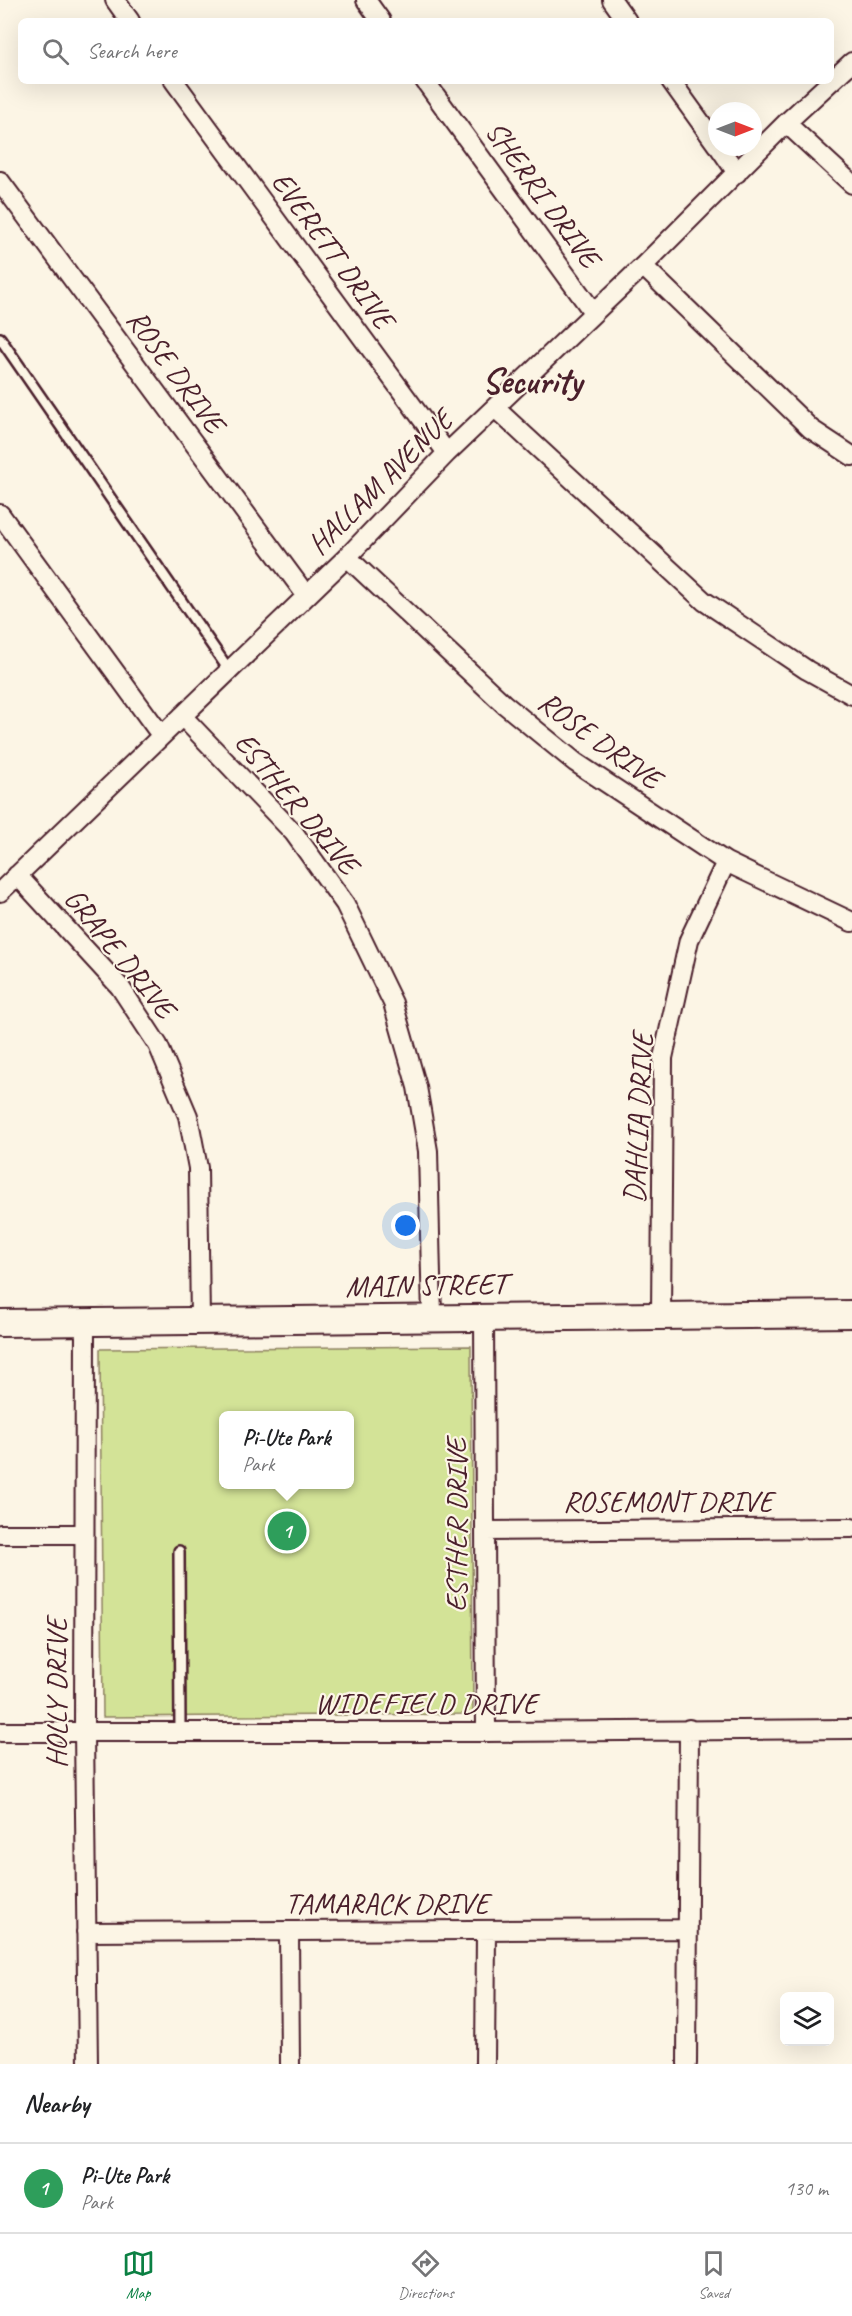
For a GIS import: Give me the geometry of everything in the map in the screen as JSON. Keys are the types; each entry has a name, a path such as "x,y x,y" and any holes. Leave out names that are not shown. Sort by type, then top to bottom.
{"main road":[{"name":"MAIN STREET","path":"0,1323 852,1314"}],"street":[{"path":"115,0 128,18"},
{"path":"366,0 379,18"},
{"path":"612,0 625,18"},
{"name":"HALLAM AVENUE","path":"834,79 852,62"},
{"name":"EVERETT DRIVE","path":"176,84 447,453"},
{"name":"SHERRI DRIVE","path":"427,84 593,312"},
{"path":"673,84 708,132"},
{"name":"HALLAM AVENUE","path":"0,892 347,557 447,453 643,266 828,84"},
{"path":"786,123 852,184"},
{"path":"725,156 737,172"},
{"name":"ROSE DRIVE","path":"0,181 306,596"},
{"name":"SHERRI DRIVE","path":"643,266 811,429 852,456"},
{"path":"495,408 704,600 807,670 852,695"},
{"path":"0,514 161,735"},
{"name":"ROSE DRIVE","path":"347,557 504,704 567,755 726,861 852,922"},
{"name":"ESTHER DRIVE","path":"182,716 294,833 345,904 393,1003 417,1087 428,1151 432,1317"},
{"name":"DAHLIA DRIVE","path":"661,1315 663,1058 689,940 726,861"},
{"name":"GRAPE DRIVE","path":"17,875 120,987 158,1045 188,1116 198,1168 200,1321"},
{"name":"ESTHER DRIVE","path":"484,1317 486,1732"},
{"name":"HOLLY DRIVE","path":"85,1322 84,1732 88,2064"},
{"name":"ROSEMONT DRIVE","path":"485,1531 852,1528"},
{"path":"0,1534 84,1534"},
{"path":"687,2064 689,1729"},
{"name":"WIDEFIELD DRIVE","path":"0,1731 486,1732 852,1729"},
{"name":"TAMARACK DRIVE","path":"86,1932 486,1932 687,1929"},
{"path":"289,1932 290,2064"},
{"path":"485,2064 486,1932"}],"lane":[{"path":"0,338 229,670"},
{"path":"179,1551 180,1732"}],"green space":[{"path":"471,1346 473,1714 103,1717 100,1349"}],"place":[{"name":"Pi-Ute Park","path":"287,1531"}],"district":[{"name":"Security","path":"532,381"}]}
